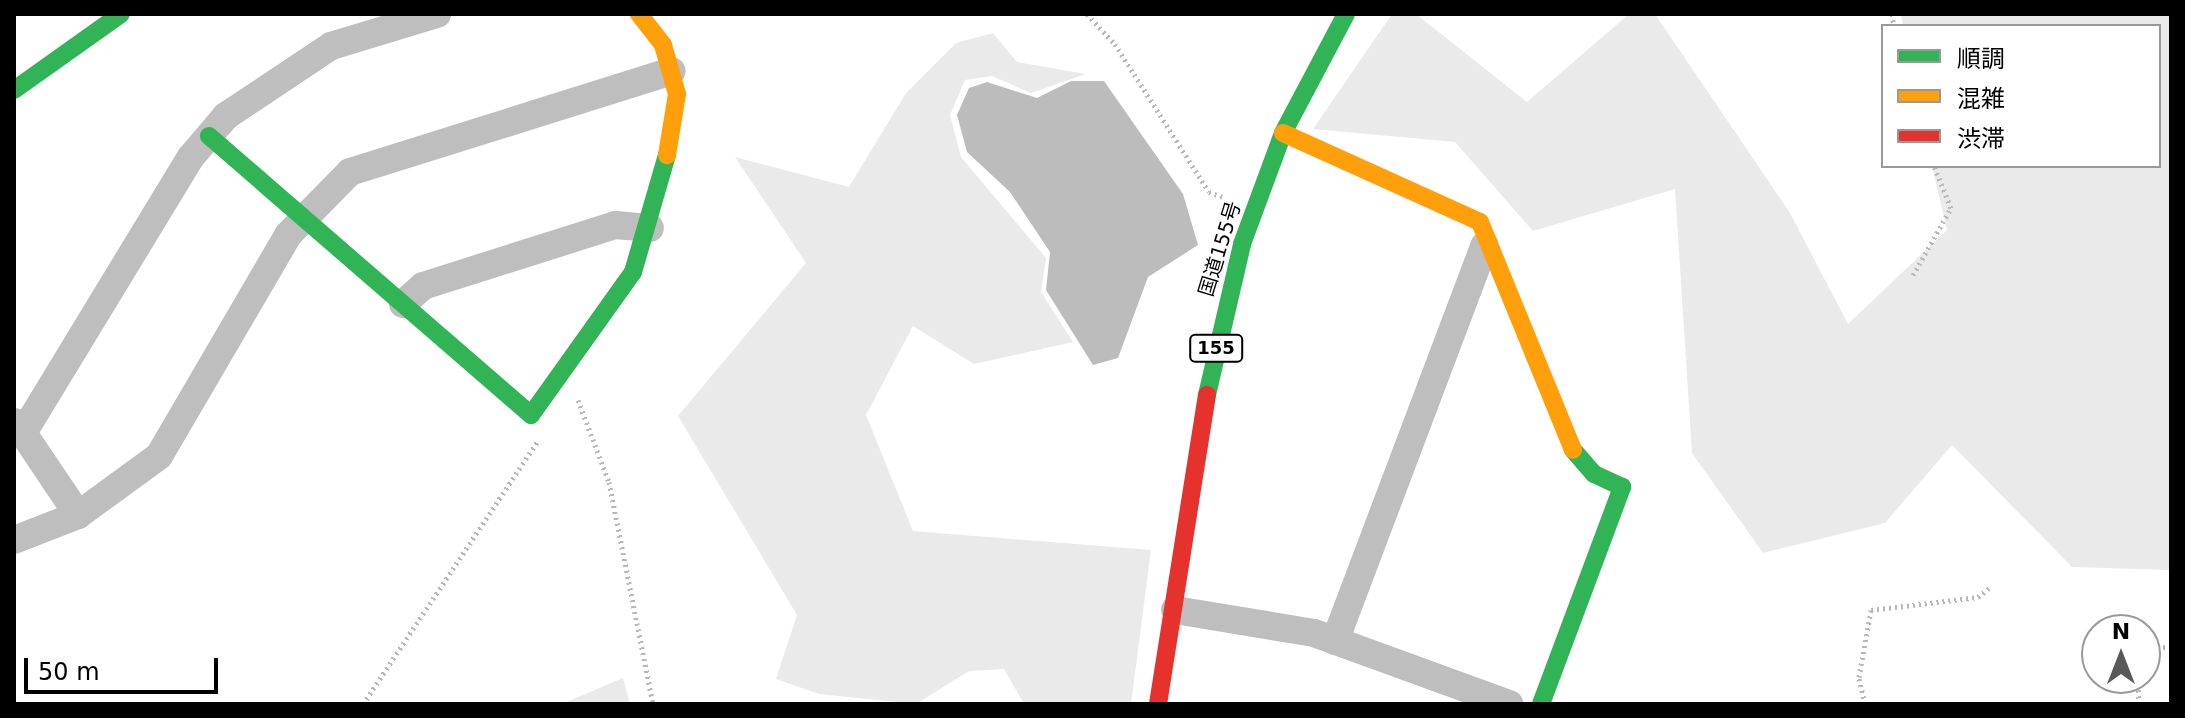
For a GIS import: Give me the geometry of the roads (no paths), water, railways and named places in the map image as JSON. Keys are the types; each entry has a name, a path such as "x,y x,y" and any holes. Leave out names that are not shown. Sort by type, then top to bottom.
{"main road":[{"path":"14,90 121,14"},
{"path":"209,136 304,215 531,415 550,382 633,272 650,228 676,126 672,71 639,14"},
{"name":"国道155号","path":"1158,704 1175,610 1204,407 1254,209 1283,133 1346,14"},
{"path":"1283,133 1480,222 1485,245 1570,447 1594,474 1622,487 1541,704"}],"street":[{"path":"78,515 19,428 209,136 226,116 331,46 437,14"},
{"path":"14,540 78,515 159,456 304,215 350,172 672,71"},
{"path":"403,304 423,286 615,225 650,228"},
{"path":"1335,641 1485,245"},
{"path":"1175,610 1335,641 1509,704"}]}
